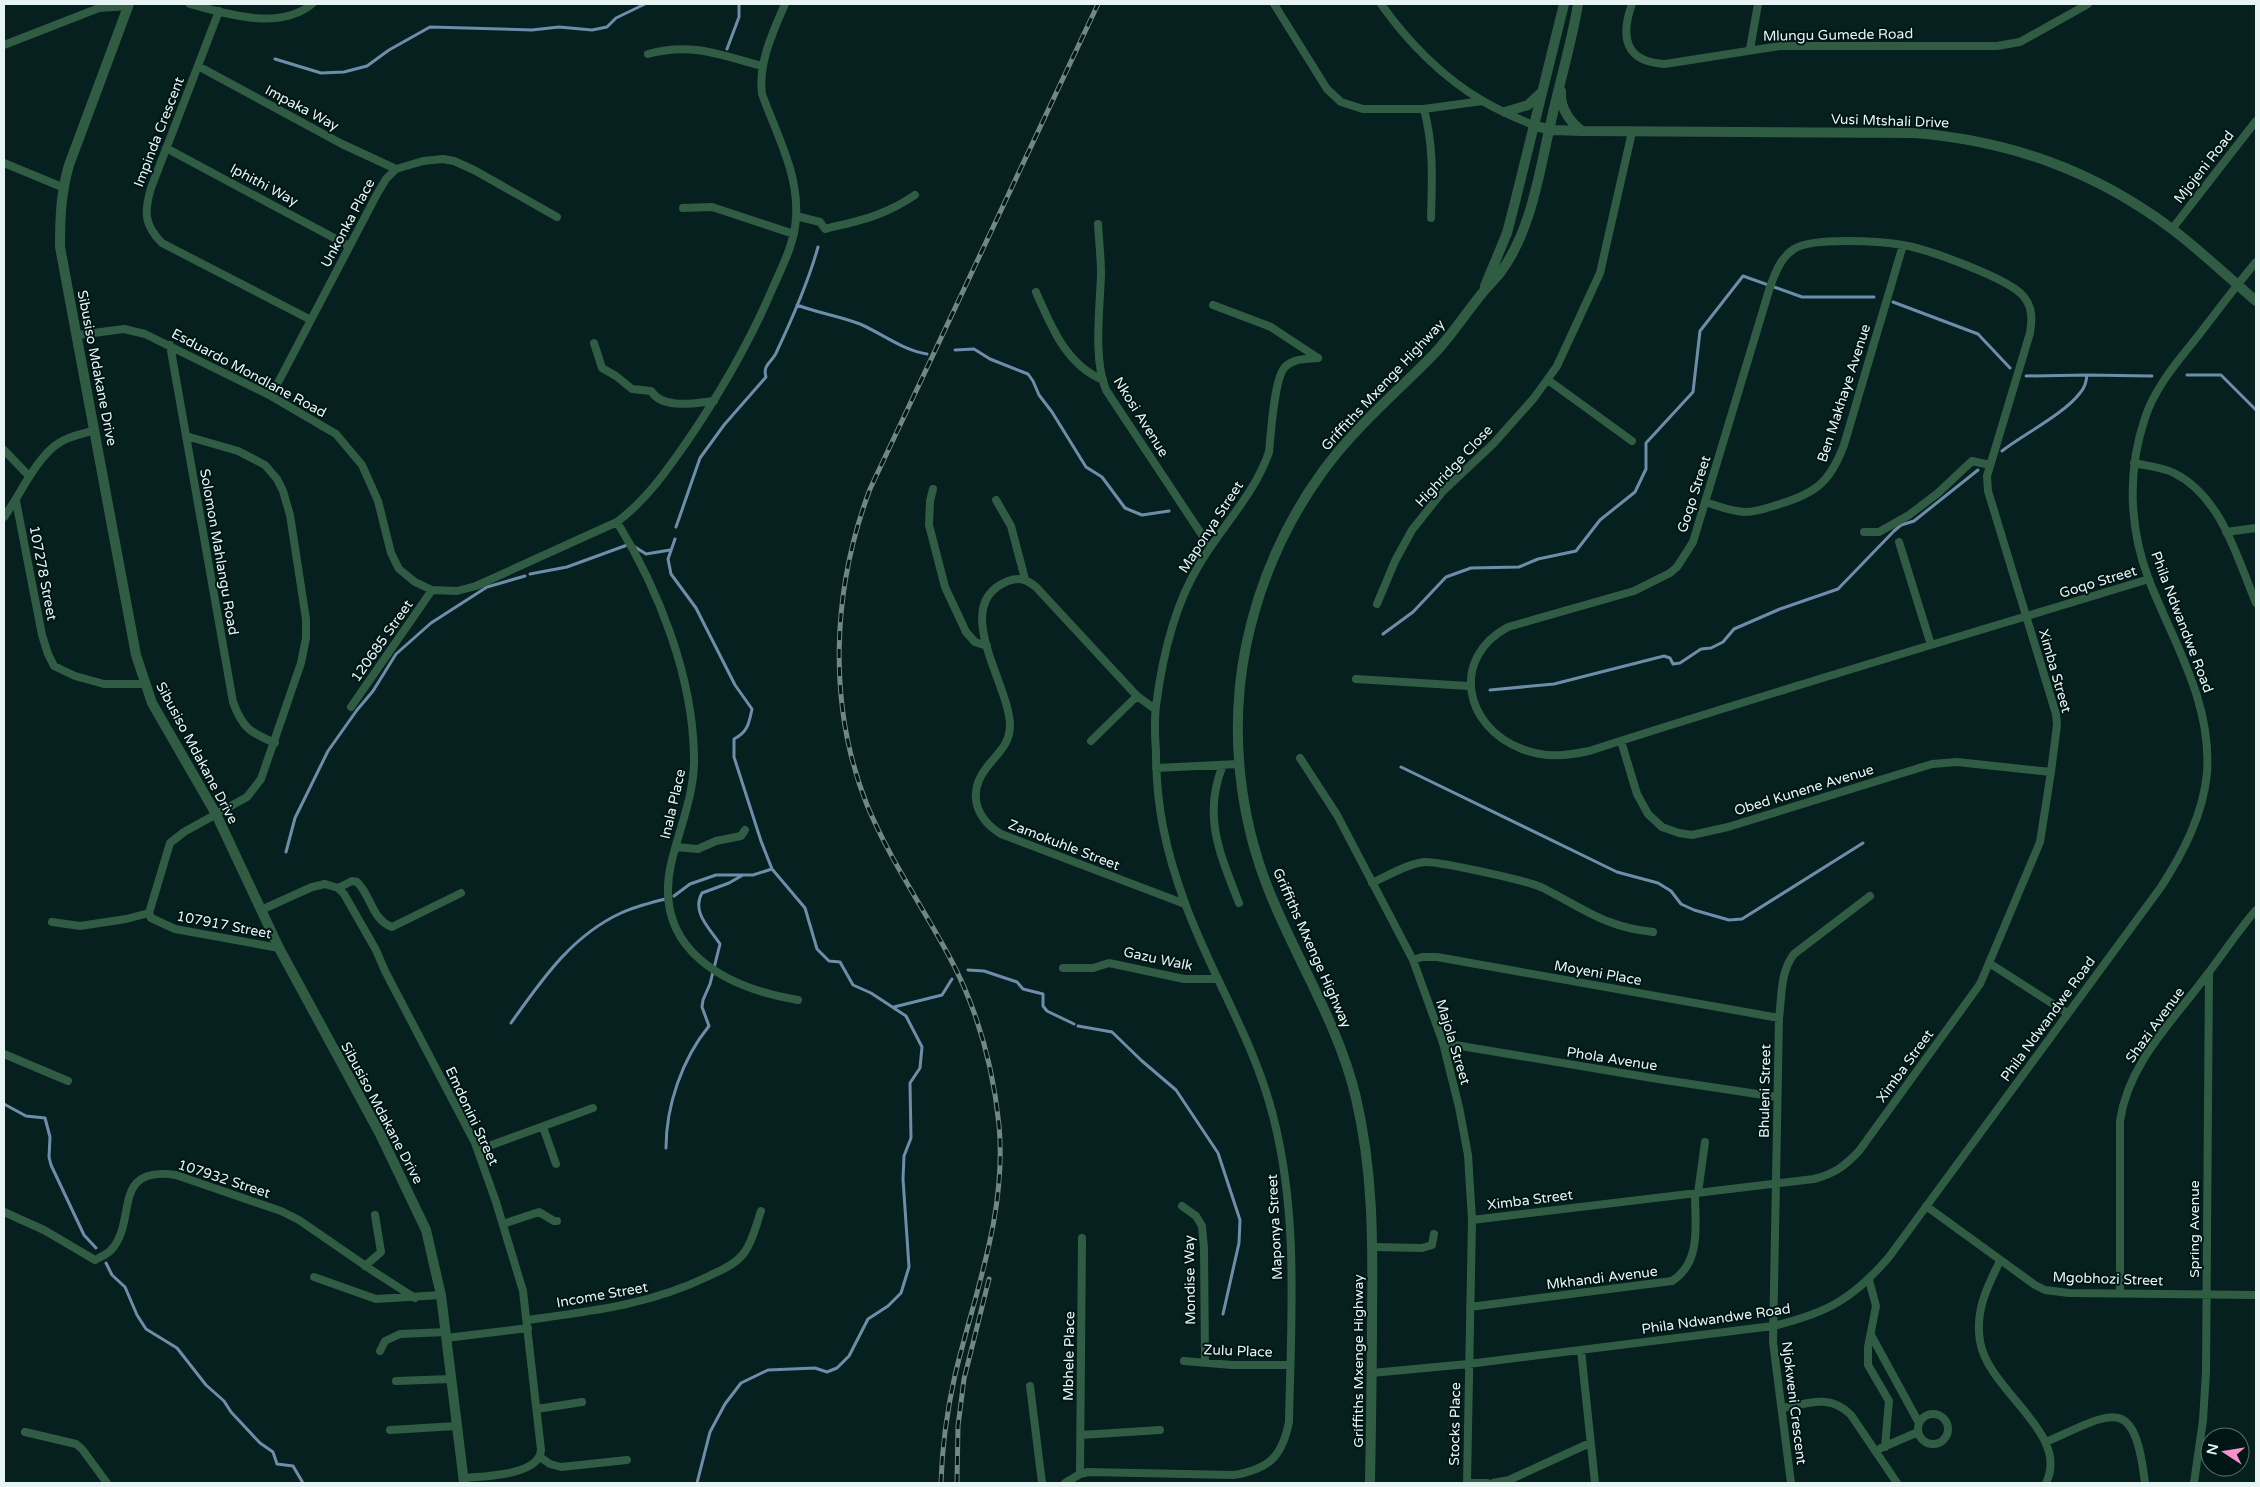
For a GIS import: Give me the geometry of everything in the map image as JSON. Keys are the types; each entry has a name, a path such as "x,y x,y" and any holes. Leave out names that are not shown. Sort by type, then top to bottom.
{"street":[{"path":"190,4 218,11 278,18 295,14 312,4"},
{"name":"Esduardo Mondlane Road","path":"78,335 124,329 145,334 271,396 336,434 350,448 362,465 376,495 381,523 394,564 410,578 432,590 457,591 476,586 617,522 637,507 661,480 714,401 733,371 759,320 787,256 794,234 796,216 791,173 762,94 760,81 762,66 785,4"},
{"path":"1274,4 1326,90 1341,102 1374,110 1424,109 1482,101"},
{"path":"1381,4 1401,31 1426,56 1482,101 1535,126"},
{"name":"Griffiths Mxenge Highway","path":"1483,292 1507,233 1564,4"},
{"name":"Griffiths Mxenge Highway","path":"1370,1483 1373,1248 1370,1182 1359,1117 1348,1071 1323,1005 1280,917 1264,878 1249,828 1239,764 1238,703 1246,649 1265,582 1292,519 1325,468 1345,443 1437,351 1483,292 1500,274 1520,235 1534,193 1578,4"},
{"name":"Mlungu Gumede Road","path":"1632,4 1627,18 1627,42 1631,51 1638,58 1665,64 1750,49 1780,46 1978,46 2009,44 2032,36 2088,4"},
{"path":"1750,49 1758,4"},
{"path":"4,45 99,8 128,5"},
{"name":"Sibusiso Mdakane Drive","path":"128,5 62,187 60,247 78,335 136,655 152,702 214,815 279,948 380,1134 426,1230 441,1295 464,1481"},
{"name":"Impinda Crescent","path":"218,11 146,206 151,232 162,243 311,320"},
{"path":"648,54 672,48 694,49 762,66"},
{"name":"Impaka Way","path":"198,66 342,144 396,169"},
{"path":"1562,73 1561,94 1564,111 1573,124 1582,131"},
{"path":"1505,112 1528,105 1544,89"},
{"path":"1424,109 1433,158 1431,218"},
{"name":"Mjojeni Road","path":"2172,229 2256,121"},
{"name":"Vusi Mtshali Drive","path":"1535,126 1549,129 1632,132 1915,133 1976,140 2069,168 2128,200 2172,229 2256,301"},
{"name":"Highridge Close","path":"1376,604 1398,554 1412,530 1443,491 1492,444 1548,380 1565,351 1600,273 1632,132"},
{"name":"Iphithi Way","path":"166,148 349,246"},
{"path":"396,169 435,159 454,161 558,217"},
{"path":"4,163 62,187"},
{"name":"Unkonka Place","path":"271,396 349,246 386,179 396,169"},
{"path":"796,216 820,222 825,229 875,217 896,208 915,195"},
{"path":"683,208 712,207 794,234"},
{"name":"Nkosi Avenue","path":"1098,224 1101,272 1099,342 1102,380 1106,390 1210,547"},
{"name":"Goqo Street","path":"2026,616 1988,491 1988,476 2030,333 2032,322 2030,306 2024,297 2008,283 1903,245 1812,242 1793,249 1783,259 1770,287 1705,502 1692,542 1681,562 1670,573 1634,591 1508,627 1498,632 1482,648 1476,660 1469,686 1478,712 1487,724 1510,744 1522,749 1556,756 1589,751 2149,580"},
{"name":"Ben Makhaye Avenue","path":"1705,502 1735,511 1758,511 1807,494 1826,480 1838,460 1844,445 1903,245"},
{"name":"Phila Ndwandwe Road","path":"1372,1373 1468,1364 1773,1326 1799,1320 1836,1305 1869,1280 1889,1257 2173,868 2197,818 2207,775 2206,732 2198,693 2149,580 2138,544 2133,511 2134,463 2140,435 2152,400 2177,361 2256,262"},
{"path":"1036,292 1056,334 1073,360 1088,374 1102,380"},
{"name":"Maponya Street","path":"1064,1483 1080,1474 1095,1472 1234,1475 1259,1468 1271,1461 1284,1444 1289,1422 1291,1237 1287,1181 1273,1115 1262,1078 1254,1056 1185,904 1166,844 1158,804 1155,709 1168,642 1178,611 1198,567 1266,463 1280,374 1291,363 1318,358 1272,327 1213,305"},
{"path":"594,343 602,368 632,389 651,391 655,398 665,402 691,404 714,401"},
{"name":"Solomon Mahlangu Road","path":"170,345 233,702 242,724 256,735 274,743"},
{"path":"1548,380 1632,441"},
{"path":"5,513 16,501 29,476 57,444 95,430"},
{"path":"52,922 80,926 126,919 149,913 166,850 170,843 175,838 247,796 261,779 301,663 307,629 287,503 280,485 265,465 238,451 186,436"},
{"path":"4,450 29,476"},
{"path":"1864,532 1878,532 1909,515 1938,493 1972,462 1990,465"},
{"path":"2134,463 2173,472 2192,484 2207,500 2226,532 2256,604"},
{"path":"933,489 930,501 930,525 945,587 966,632 975,642 987,646"},
{"path":"996,500 1011,526 1025,579 1036,587 1137,696 1155,709"},
{"name":"107278 Street","path":"16,501 42,635 54,666 75,676 104,684 145,684"},
{"name":"Inala Place","path":"617,522 637,555 675,646 689,705 694,768 668,883 670,914 682,940 707,966 752,989 798,1000"},
{"path":"2226,532 2256,528"},
{"path":"1899,542 1931,645"},
{"name":"Zamokuhle Street","path":"1025,579 1014,579 1004,583 987,597 983,605 982,622 987,646 1008,710 1010,729 1009,738 1002,752 986,768 976,795 978,811 986,823 1001,834 1185,904"},
{"name":"120685 Street","path":"352,707 432,590"},
{"name":"Ximba Street","path":"1472,1220 1831,1175 1851,1160 1980,984 2040,842 2057,725 2056,714 2026,616"},
{"path":"1356,679 1469,686"},
{"path":"1090,741 1137,696"},
{"name":"Obed Kunene Avenue","path":"1620,741 1637,794 1648,814 1662,827 1679,833 1692,834 1728,827 1932,764 1957,762 2051,772"},
{"name":"Majola Street","path":"1300,758 1337,815 1413,960 1443,1043 1465,1138 1469,1170 1472,1220 1468,1364"},
{"path":"1156,768 1239,764"},
{"path":"1223,765 1214,792 1212,820 1223,862 1239,903"},
{"path":"676,847 698,849 716,840 741,836 745,830"},
{"path":"1372,883 1418,863 1427,862 1446,865 1529,882 1613,925 1630,930 1653,932"},
{"path":"261,910 312,887 325,884 338,888 352,880 357,882 378,917 384,924 392,927 461,893"},
{"name":"Emdonini Street","path":"338,888 344,894 376,950 478,1150 518,1273 528,1328 540,1457"},
{"name":"Bhuleni Street","path":"1773,1326 1775,1183 1783,978 1789,960 1794,954 1870,896"},
{"name":"Shazi Avenue","path":"2120,1292 2120,1121 2122,1104 2128,1086 2139,1066 2256,910"},
{"name":"107917 Street","path":"149,913 151,918 176,929 279,948"},
{"name":"Moyeni Place","path":"1413,960 1422,957 1438,958 1780,1018"},
{"name":"Gazu Walk","path":"1063,968 1093,968 1109,962 1184,979 1218,979"},
{"path":"1990,964 2067,1013"},
{"name":"Spring Avenue","path":"2194,1483 2204,1420 2208,973"},
{"name":"Phola Avenue","path":"1443,1043 1649,1078 1778,1097"},
{"path":"4,1054 68,1081"},
{"path":"478,1150 593,1108"},
{"path":"543,1127 556,1164"},
{"name":"Mkhandi Avenue","path":"1470,1307 1672,1281 1683,1274 1692,1257 1697,1193 1705,1142"},
{"name":"107932 Street","path":"4,1212 44,1230 95,1260 111,1251 116,1243 129,1197 138,1183 148,1176 166,1173 176,1175 289,1214 415,1298"},
{"name":"Mondise Way","path":"1182,1206 1196,1216 1202,1226 1204,1248 1205,1362"},
{"name":"Mgobhozi Street","path":"1926,1206 2000,1261 2045,1290 2069,1293 2120,1292 2256,1295"},
{"name":"Income Street","path":"527,1320 625,1306 658,1297 694,1283 728,1267 744,1254 761,1211"},
{"path":"503,1224 539,1212 557,1221"},
{"path":"366,1266 381,1252 375,1215"},
{"path":"1373,1248 1422,1248 1432,1245 1434,1234"},
{"name":"Mbhele Place","path":"1080,1474 1082,1238"},
{"path":"2000,1261 1985,1291 1980,1309 1980,1342 1992,1372 2046,1442 2051,1466 2046,1483"},
{"path":"314,1277 376,1299 441,1295"},
{"path":"1869,1280 1876,1306 1868,1366 1889,1401 1885,1447"},
{"name":"Njokweni Crescent","path":"1773,1326 1773,1342 1783,1408 1791,1483"},
{"path":"380,1351 384,1340 400,1334 446,1335 528,1328"},
{"path":"1871,1334 1919,1423"},
{"path":"1581,1350 1595,1483"},
{"name":"Zulu Place","path":"1184,1361 1232,1365 1290,1365"},
{"name":"Stocks Place","path":"1467,1483 1468,1364"},
{"path":"396,1381 451,1379"},
{"path":"1030,1386 1042,1483"},
{"path":"537,1410 582,1402"},
{"path":"1783,1408 1816,1402 1836,1403 1851,1415 1897,1483"},
{"path":"1935,1414 1943,1417 1948,1425 1947,1435 1941,1442 1932,1444 1923,1440 1918,1432 1919,1423 1925,1416 1935,1414"},
{"path":"2046,1442 2102,1417 2118,1417 2130,1424 2140,1446 2145,1483"},
{"path":"390,1430 457,1426"},
{"path":"1080,1435 1160,1430"},
{"path":"25,1432 76,1444 87,1455 108,1483"},
{"path":"1875,1451 1918,1432"},
{"path":"1493,1483 1509,1480 1590,1443"},
{"path":"464,1481 518,1471 531,1466 540,1457 550,1464 561,1467 627,1460"},
{"path":"1467,1483 1487,1483"}],"waterway":[{"path":"275,59 321,73 344,72 367,66 389,50 430,27 532,30 559,27 592,30 607,27 616,18 645,4"},
{"path":"727,49 739,17 739,4"},
{"path":"676,527 700,458 724,425 766,377 765,369 775,355 794,313 810,274 818,247"},
{"path":"1383,634 1413,612 1446,577 1471,568 1519,567 1538,559 1576,551 1600,520 1635,492 1646,469 1646,443 1693,392 1700,331 1743,276 1802,297 1874,297"},
{"path":"1893,302 1978,334 2010,368"},
{"path":"797,305 860,324 909,349 927,354"},
{"path":"955,350 974,349 990,359 1028,374 1039,395 1052,412 1086,467 1102,477 1125,508 1142,515 1169,511"},
{"path":"2026,376 2087,375"},
{"path":"2002,451 2073,401 2083,389 2087,375 2152,376"},
{"path":"2187,375 2221,375 2256,410"},
{"path":"1490,690 1554,684 1664,656 1670,658 1673,664 1680,663 1701,649 1711,648 1723,642 1734,629 1780,609 1838,589 1901,525 1914,521 1978,470"},
{"path":"675,539 668,559 671,574 696,608 735,685 752,709 749,723 745,730 734,739 734,757 772,869 805,908 817,949 829,961 840,962 853,985 871,993 906,1016 922,1047 920,1068 910,1083 911,1138 904,1156 903,1179 909,1267 901,1293 888,1306 868,1319 849,1356 837,1368 827,1372 815,1368 768,1370 741,1383 725,1404 710,1432 697,1483"},
{"path":"530,574 567,567 630,544"},
{"path":"635,547 646,554 670,550"},
{"path":"286,852 295,818 328,751 373,691 396,654 431,623 487,587 525,576"},
{"path":"1401,767 1617,872 1658,883 1671,891 1681,904 1694,910 1729,920 1742,919 1863,843"},
{"path":"674,896 690,884 716,875 753,875 772,869"},
{"path":"666,1148 669,1116 677,1084 691,1053 709,1026 702,1007 720,944 700,914 699,900 702,893 729,883 743,875"},
{"path":"511,1023 546,976 572,947 587,934 621,913 665,899"},
{"path":"968,970 984,971 1017,982 1023,989 1043,994 1043,1006 1047,1011 1074,1024"},
{"path":"894,1007 942,995 952,979"},
{"path":"1078,1026 1112,1032 1176,1090 1218,1153 1240,1220 1239,1243 1223,1314"},
{"path":"4,1104 26,1116 45,1118 50,1137 49,1157 51,1165 84,1235 96,1248"},
{"path":"106,1263 112,1275 125,1287 137,1315 146,1329 177,1348 206,1385 224,1401 231,1412 260,1443 273,1452 277,1464 293,1466 303,1483"}],"railway":[{"path":"941,1483 947,1416 952,1388 988,1252 994,1221 1000,1158 999,1125 988,1059 968,996 949,956 895,863 876,825 854,767 845,727 840,687 839,647 842,607 857,527 870,489 1098,4"},
{"path":"957,1483 958,1426 964,1379 989,1279"}]}
